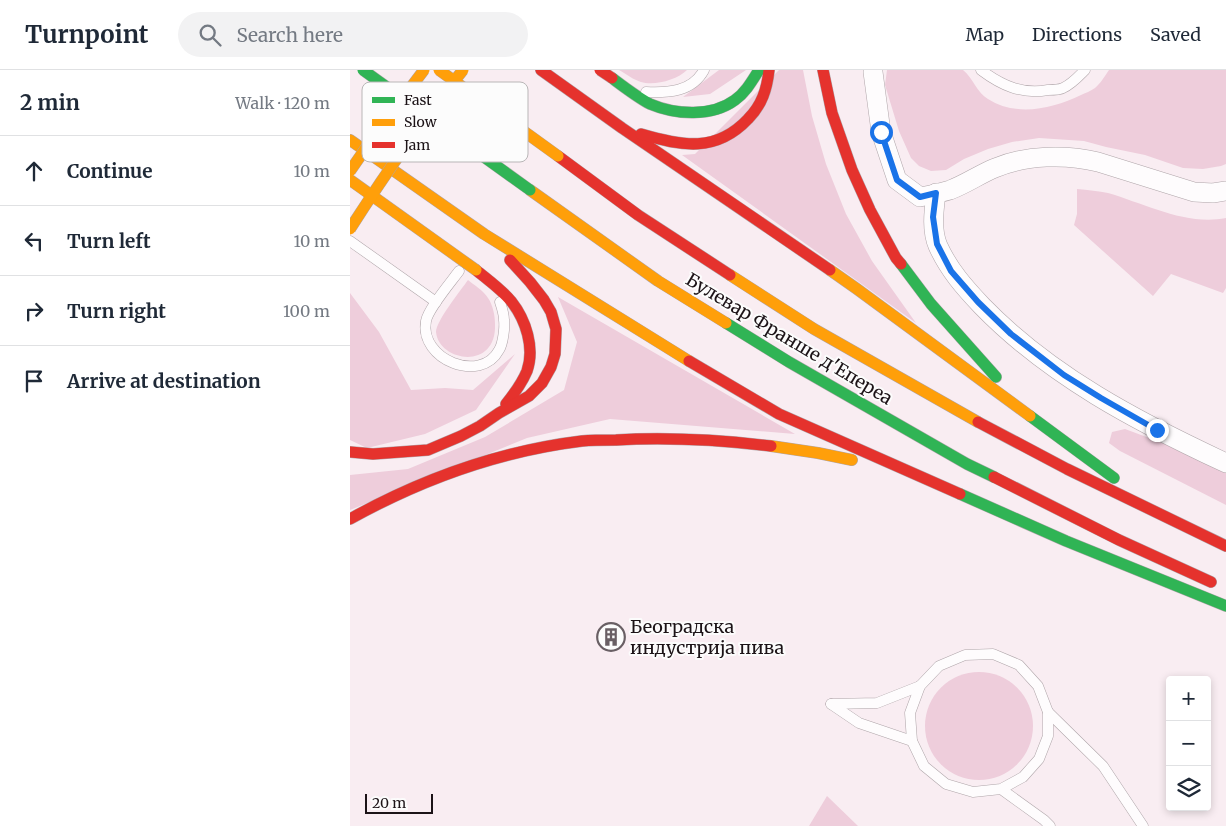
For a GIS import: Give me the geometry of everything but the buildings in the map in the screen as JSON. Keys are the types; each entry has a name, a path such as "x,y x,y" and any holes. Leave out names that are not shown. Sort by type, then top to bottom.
{"main road":[{"name":"Булевар Франше д'Епереа","path":"363,70 380,82"},
{"path":"415,82 424,70"},
{"name":"Булевар Франше д'Епереа","path":"439,70 456,82"},
{"path":"454,82 463,70"},
{"path":"541,70 622,128 857,289 1167,518"},
{"path":"600,70 648,103 666,109 689,113 721,108 734,101 754,81 759,70"},
{"path":"622,128 656,139 680,144 718,142 734,132 756,110 766,91 769,70"},
{"path":"823,70 832,113 852,170 870,210 896,258 931,304 1034,419"},
{"name":"Булевар Франше д'Епереа","path":"528,134 638,215 814,329 1050,460 1226,546"},
{"path":"350,140 362,148"},
{"path":"350,171 362,154"},
{"path":"381,162 484,234 779,414 1066,541 1226,606"},
{"path":"350,229 394,162"},
{"name":"Булевар Франше д'Епереа","path":"491,162 640,268 789,362 967,464 1119,540 1217,584"},
{"path":"350,180 476,270 511,301 522,318 528,335 529,364 513,395 499,413"},
{"path":"350,452 373,454 428,450 480,426 529,396 542,383 552,367 556,328 551,312 544,300 516,266 484,234"},
{"path":"350,519 374,505 413,487 454,472 500,457 583,441 669,439 784,447 820,452 921,476"}],"street":[{"path":"873,71 881,132 897,180 920,197 951,189 996,167 1019,160 1061,158 1098,162 1194,192 1213,193 1226,191"},
{"path":"936,193 933,217 937,244 951,271 998,322 1045,361 1072,380 1157,430 1226,463"}],"lane":[{"path":"629,91 671,91 695,82 704,70"},
{"path":"981,70 1004,85 1016,90 1028,91 1063,88 1085,70"},
{"path":"350,241 436,302"},
{"path":"459,271 429,311 426,320 425,330 427,338 438,355 449,362 464,366 485,364 499,352 502,345 505,322 498,289"},
{"path":"965,654 993,654 1019,665 1038,686 1048,712 1048,736 1039,759 1023,777 1001,789 973,792 946,784 924,766 912,741 910,713 920,686 939,666 965,654"},
{"path":"912,741 859,723 831,704 877,703 920,686"},
{"path":"1048,712 1103,766 1144,826"},
{"path":"1001,789 1050,826"}],"shaded area":[{"path":"619,70 687,70 677,77 659,83 646,83 638,81"},
{"path":"719,70 746,70 710,94 683,97"},
{"path":"779,70 803,70 812,116 826,164 846,214 872,261 916,323 682,155 695,154"},
{"path":"887,70 963,70 988,99 1010,108 1034,109 1058,104 1088,92 1097,86 1109,70 1226,70 1226,164 1203,169 1183,168 1145,155 1084,141 1039,138 1012,142 988,149 964,159 946,170 931,171 919,166 911,158 899,131 885,85"},
{"path":"1077,189 1108,193 1181,217 1211,220 1226,218 1226,288 1223,293 1171,274 1153,296 1074,225 1077,214"},
{"path":"468,280 484,293 490,301 495,324 493,339 487,349 478,355 467,357 447,350 439,342 436,332 444,313"},
{"path":"350,293 379,332 411,390 445,388 473,390 515,354 476,410 425,434 367,448 350,440"},
{"path":"558,297 795,434 610,419 527,438 350,510 350,475 408,469 485,437 564,390 577,342"},
{"path":"1125,429 1168,445 1226,471 1226,505 1120,451 1109,443 1112,432"},
{"path":"979,672 1000,677 1009,681 1017,688 1024,696 1028,705 1033,726 1028,747 1024,756 1017,764 1009,771 1000,775 979,780 958,775 949,771 941,764 934,756 930,747 925,726 930,705 934,696 941,688 949,681 958,677"},
{"path":"827,796 858,826 809,826"}],"traffic: fast":[{"path":"363,70 380,82"},
{"path":"612,78 635,95 660,108 682,112 705,112 726,106 739,97 759,70"},
{"path":"491,162 530,190"},
{"path":"901,264 931,304 996,377"},
{"path":"726,323 789,362 967,464 994,477"},
{"path":"1030,416 1114,478"},
{"path":"960,494 1066,541 1226,606"}],"traffic: slow":[{"path":"415,82 424,70"},
{"path":"439,70 456,82"},
{"path":"454,82 463,70"},
{"path":"528,134 558,156"},
{"path":"350,140 362,148"},
{"path":"350,171 362,154"},
{"path":"381,162 484,234 689,361"},
{"path":"350,229 395,162"},
{"path":"350,180 476,270"},
{"path":"530,190 658,281 726,323"},
{"path":"830,270 1030,416"},
{"path":"730,275 814,329 978,422"},
{"path":"771,446 852,460"}],"traffic: jam":[{"path":"541,70 622,128 830,270"},
{"path":"600,70 612,78"},
{"path":"641,134 671,142 698,144 724,137 736,130 757,108 767,84 769,70"},
{"path":"823,70 832,113 852,170 870,210 901,264"},
{"path":"558,156 638,215 730,275"},
{"path":"350,452 373,454 428,450 480,426 529,396 542,383 551,367 555,354 556,329 551,312 544,300 510,260"},
{"path":"476,270 511,301 521,317 528,334 530,353 527,371 518,388 506,404"},
{"path":"689,361 779,414 960,494"},
{"path":"978,422 1067,469 1226,546"},
{"path":"350,519 433,479 492,460 551,446 586,441 655,439 771,446"},
{"path":"994,477 1119,540 1211,582"}],"place":[{"name":"Београдска индустрија пива","path":"611,637"}],"route":[{"path":"881,132 897,180 920,197 936,193 933,217 937,244 951,271 978,302 1011,334 1064,375 1157,430"}]}
